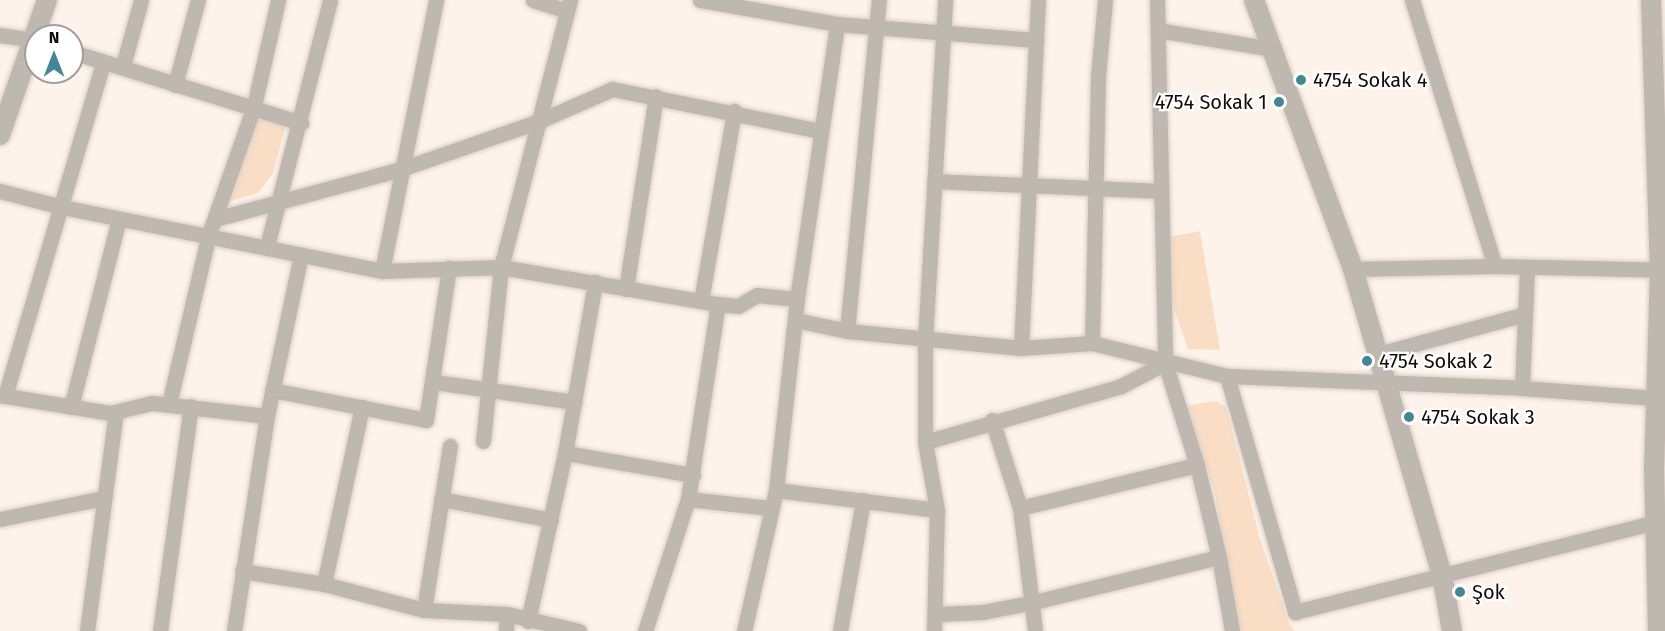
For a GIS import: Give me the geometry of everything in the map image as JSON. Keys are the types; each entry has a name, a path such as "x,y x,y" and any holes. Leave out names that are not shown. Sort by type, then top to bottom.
{"street":[{"path":"40,24 47,0"},
{"path":"123,66 141,0"},
{"path":"175,85 198,0"},
{"path":"169,404 209,234 254,106 278,0"},
{"path":"267,246 301,123 330,0"},
{"path":"382,271 436,0"},
{"path":"483,441 491,389 501,267 568,6 533,0"},
{"path":"700,0 877,29 1036,40"},
{"path":"847,331 879,0"},
{"path":"934,631 937,614 937,510 925,442 925,340 945,0"},
{"path":"1021,348 1038,0"},
{"path":"1092,343 1098,76 1105,0"},
{"path":"1157,0 1165,363 1197,465 1219,557 1232,631"},
{"path":"1254,0 1353,269 1442,575 1452,631"},
{"path":"1412,0 1495,266"},
{"path":"1651,0 1659,87 1662,270 1661,329 1655,398 1660,468 1655,522 1661,606 1658,631"},
{"path":"744,631 770,508 776,490 797,299 837,24"},
{"path":"1158,30 1273,49"},
{"path":"0,35 24,38"},
{"path":"84,56 123,66 175,85 254,106 301,123"},
{"path":"103,62 62,207 3,396 116,412 152,403 267,416"},
{"path":"0,135 24,70"},
{"path":"215,219 277,205 401,169 537,122 612,89 734,111 820,131"},
{"path":"626,289 656,96"},
{"path":"701,301 734,111"},
{"path":"934,181 1030,188 1097,187 1161,191"},
{"path":"0,191 119,219 209,234 382,271 501,267 718,304 738,306 757,295 797,299"},
{"path":"71,407 119,219"},
{"path":"234,631 267,416 301,255"},
{"path":"1353,269 1495,266 1662,270"},
{"path":"1522,388 1527,267"},
{"path":"272,390 426,420 434,382 449,268"},
{"path":"528,621 565,453 595,282"},
{"path":"645,631 688,499 718,304"},
{"path":"1378,354 1525,314"},
{"path":"795,320 847,331 1021,348 1092,343 1165,363 1227,376 1388,385 1522,388 1655,398"},
{"path":"925,442 992,420 1121,386 1165,363"},
{"path":"1227,376 1295,612 1655,522"},
{"path":"434,382 575,402"},
{"path":"160,631 191,406"},
{"path":"324,584 362,407"},
{"path":"87,631 116,412"},
{"path":"992,420 1020,508 1034,603 1035,631"},
{"path":"424,610 450,446"},
{"path":"565,453 693,475"},
{"path":"1020,508 1197,465"},
{"path":"776,490 937,510"},
{"path":"0,519 103,498"},
{"path":"441,499 551,520"},
{"path":"688,499 770,508"},
{"path":"840,631 863,500"},
{"path":"937,614 983,612 1034,603 1219,557"},
{"path":"242,571 324,584 424,610 507,614 528,621 579,631"},
{"path":"506,631 507,614"}],"shaded area":[{"path":"256,118 286,125 273,173 258,193 227,202"},
{"path":"1200,231 1220,350 1188,349 1173,306 1169,237"},
{"path":"1216,401 1226,407 1260,539 1289,623 1295,631 1238,631 1215,494 1196,434 1181,406"}],"place":[{"name":"4754 Sokak 4","path":"1301,80"},
{"name":"4754 Sokak 1","path":"1279,102"},
{"name":"4754 Sokak 2","path":"1367,361"},
{"name":"4754 Sokak 3","path":"1409,417"},
{"name":"Şok","path":"1460,592"}]}
